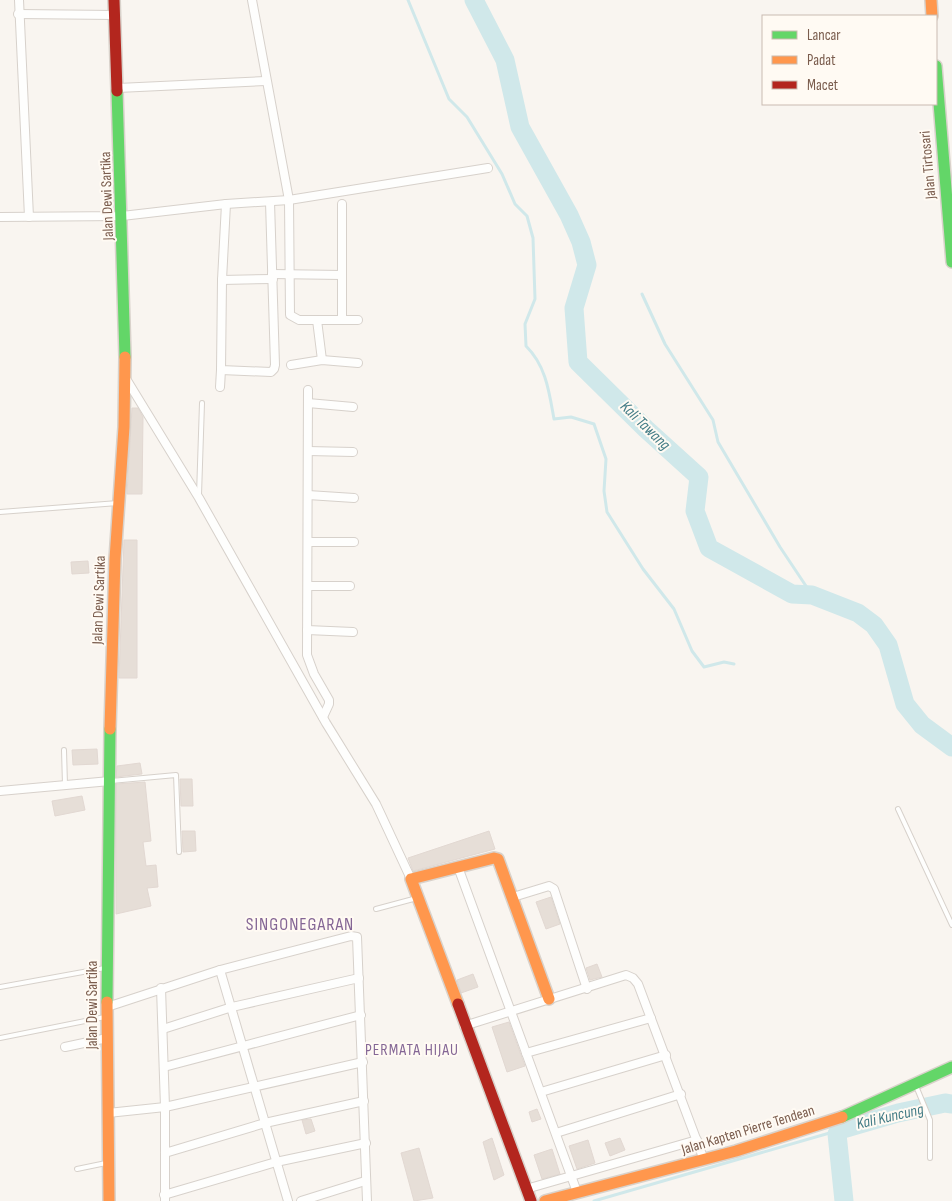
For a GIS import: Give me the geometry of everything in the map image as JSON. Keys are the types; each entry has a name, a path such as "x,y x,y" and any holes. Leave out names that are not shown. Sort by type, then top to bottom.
{"main road":[{"name":"Jalan Dewi Sartika","path":"109,1201 107,968 110,781 114,583 125,376 122,216 114,0"},
{"path":"931,0 932,15"},
{"name":"Jalan Tirtosari","path":"937,75 948,169 952,262"},
{"path":"531,1201 464,1026 411,878 496,858 500,862 549,999"},
{"name":"Jalan Kapten Pierre Tendean","path":"545,1201 704,1160 846,1116 952,1067"}],"street":[{"path":"18,0 29,217"},
{"path":"252,0 289,200 290,315 300,320 358,320"},
{"path":"18,14 115,15"},
{"path":"118,88 266,81"},
{"path":"0,217 122,216 226,204 270,202 488,168"},
{"path":"221,370 271,372 274,369 270,202"},
{"path":"220,387 222,280 226,204"},
{"path":"342,204 342,320"},
{"path":"222,280 290,274 342,275"},
{"path":"317,320 322,360"},
{"path":"291,365 322,360 358,363"},
{"path":"125,376 199,498 323,717 376,804 411,878"},
{"path":"308,390 307,655 314,674 329,700 323,717"},
{"path":"308,403 353,407"},
{"path":"308,451 353,452"},
{"path":"308,495 354,498"},
{"path":"308,542 354,542"},
{"path":"308,586 350,586"},
{"path":"308,630 353,632"},
{"path":"0,791 110,781"},
{"path":"458,867 509,1012 577,1192"},
{"path":"513,897 549,886 554,889 586,989"},
{"path":"107,1012 161,988 220,970 354,936 358,941 367,1201"},
{"path":"220,970 256,1086 288,1200"},
{"path":"464,1026 626,975 633,978 638,984 666,1055 704,1160"},
{"path":"163,1029 232,1007 359,978"},
{"path":"161,988 165,1107 165,1198 276,1162 366,1143"},
{"path":"164,1067 361,1015"},
{"path":"526,1053 651,1018"},
{"path":"65,1047 107,1038"},
{"path":"540,1092 666,1055"},
{"path":"108,1114 165,1107 363,1062"},
{"path":"556,1133 681,1094"},
{"path":"165,1153 265,1122 364,1101"},
{"path":"526,1189 697,1140"},
{"path":"301,1201 365,1181"}],"lane":[{"path":"199,498 202,403"},
{"path":"0,512 118,503"},
{"path":"64,750 65,784"},
{"path":"110,781 176,775 179,852"},
{"path":"898,809 952,925"},
{"path":"376,909 419,898"},
{"path":"0,987 107,968"},
{"path":"0,1038 107,1012"},
{"path":"915,1084 921,1094 930,1120 930,1158"},
{"path":"76,1169 109,1163"}],"building":[{"path":"132,408 138,408 143,417 142,494 127,494"},
{"path":"124,540 137,540 137,678 119,678"},
{"path":"88,561 89,573 72,574 71,562"},
{"path":"97,749 98,764 73,765 72,750"},
{"path":"140,763 142,774 116,777 117,766"},
{"path":"180,779 192,779 193,806 181,806"},
{"path":"145,782 151,841 143,842 146,866 156,865 158,887 147,888 151,906 116,914 116,784"},
{"path":"82,796 85,810 55,816 52,801"},
{"path":"182,831 195,831 196,851 183,852"},
{"path":"489,831 495,849 413,871 408,858"},
{"path":"551,897 560,924 546,929 536,902"},
{"path":"597,964 602,977 590,980 586,968"},
{"path":"473,974 478,987 461,993 457,980"},
{"path":"509,1022 525,1066 507,1072 492,1027"},
{"path":"537,1109 541,1119 532,1122 529,1112"},
{"path":"311,1119 315,1131 306,1134 302,1120"},
{"path":"492,1138 504,1175 494,1180 483,1142"},
{"path":"620,1138 625,1150 610,1156 605,1143"},
{"path":"588,1140 595,1163 577,1169 569,1146"},
{"path":"419,1148 433,1198 414,1201 401,1153"},
{"path":"552,1149 560,1174 542,1179 534,1155"}],"waterway":[{"path":"408,0 449,99 467,117 502,174 515,204 527,216 533,238 535,299 525,324 526,346 538,362 546,380 554,419 571,417 594,424 606,459 604,491 607,512 643,569 674,609 692,651 704,667 724,662 734,664"},
{"name":"Kali Tawang","path":"474,0 505,60 520,127 569,215 581,242 587,265 574,308 578,362 646,429 699,477 695,511 709,548 792,594 812,595 858,613 874,625 888,645 905,704 922,725 952,747"},
{"path":"642,294 665,344 713,420 718,442 780,547 812,595"},
{"name":"Kali Kuncung","path":"844,1201 837,1134 840,1130 898,1113 945,1103 952,1104"},
{"path":"594,1201 840,1130"}],"traffic: fast":[{"path":"937,78 952,262"},
{"path":"117,91 125,357"},
{"path":"107,1002 110,729"},
{"path":"842,1117 952,1067"}],"traffic: slow":[{"path":"931,0 932,15"},
{"path":"110,729 115,559 124,427 125,357"},
{"path":"458,1004 411,879 494,858 498,859 549,999"},
{"path":"107,1002 109,1201"},
{"path":"545,1201 736,1151 842,1117"}],"traffic: jam":[{"path":"114,0 117,91"},
{"path":"458,1004 531,1201"}],"district":[{"name":"SINGONEGARAN","path":"300,924"},
{"name":"PERMATA HIJAU","path":"412,1050"}]}
